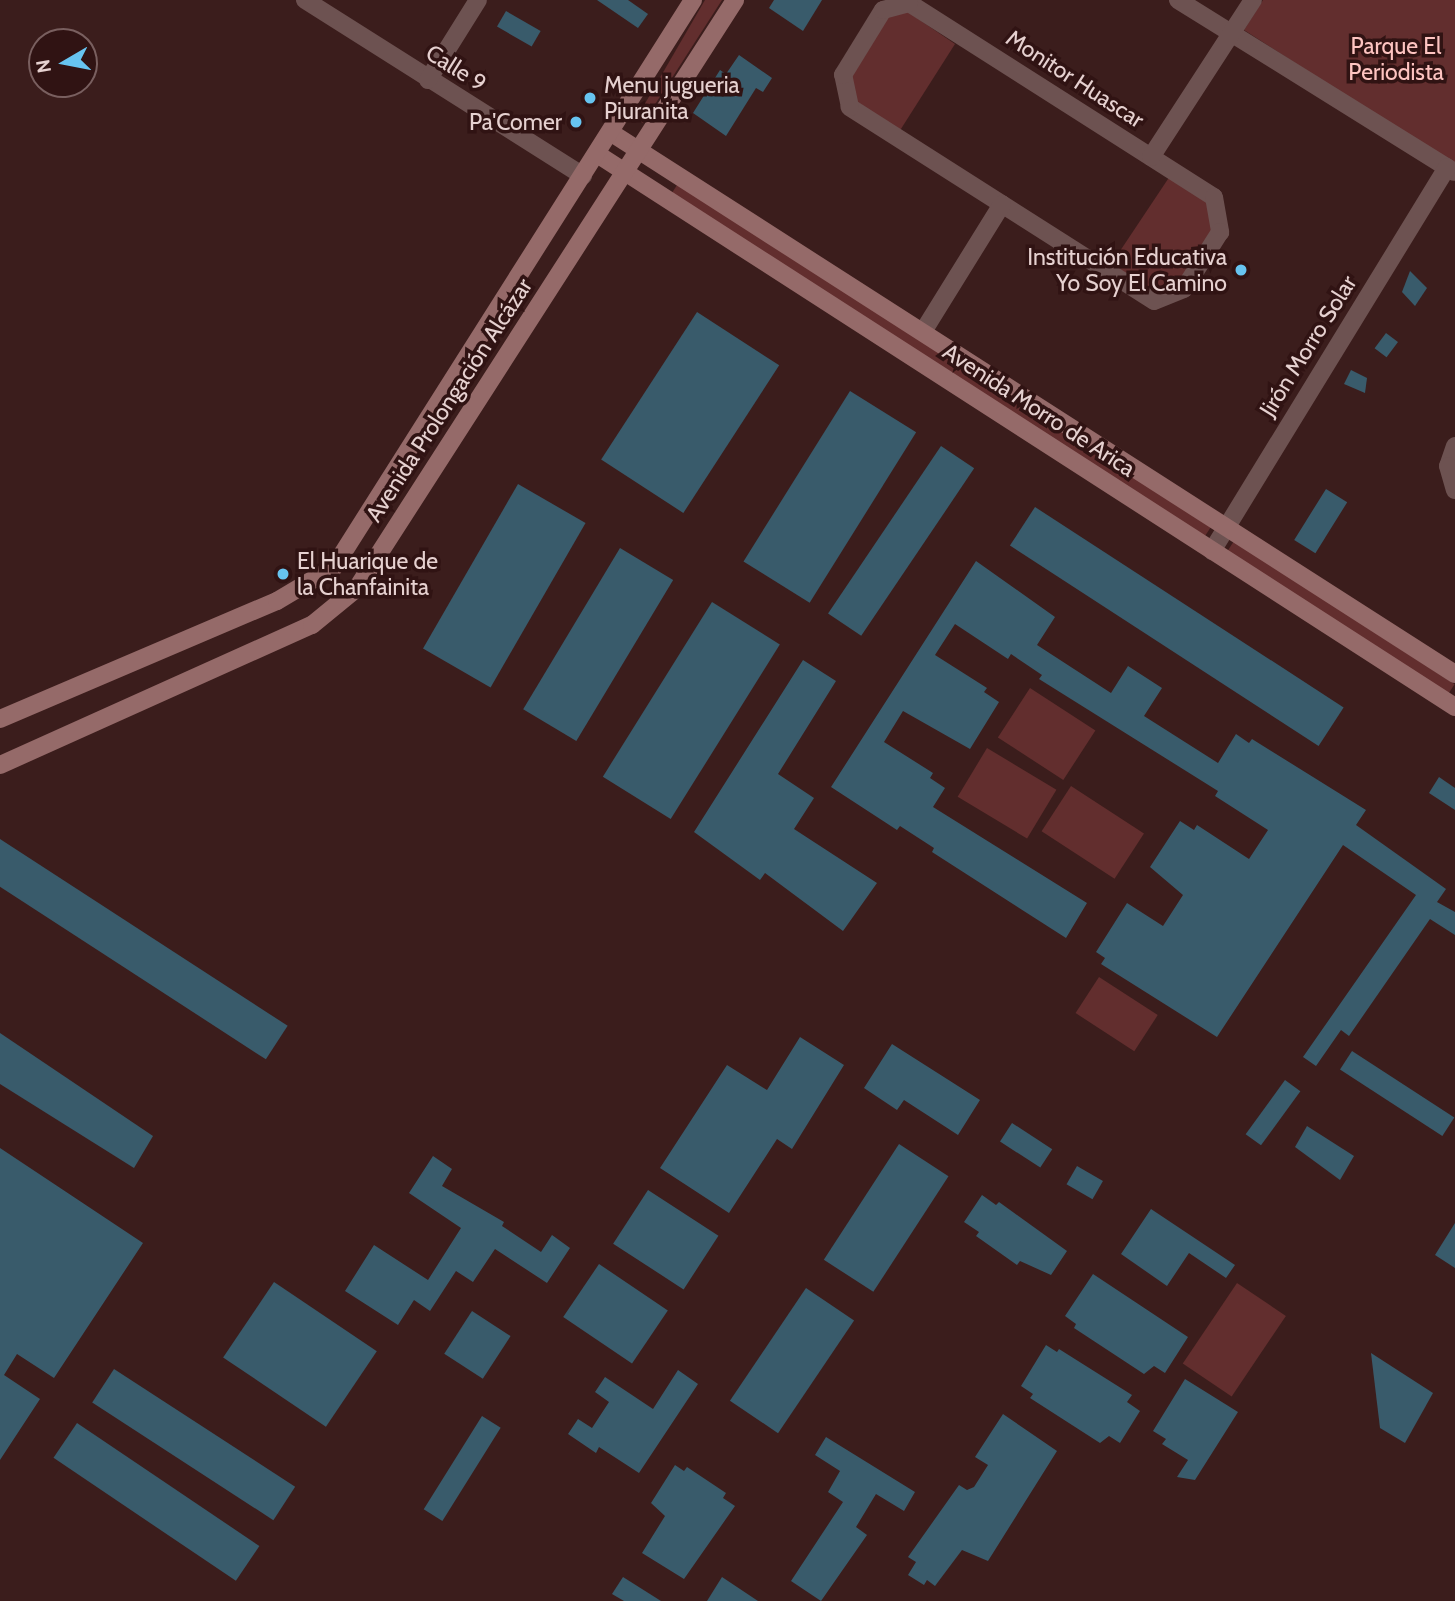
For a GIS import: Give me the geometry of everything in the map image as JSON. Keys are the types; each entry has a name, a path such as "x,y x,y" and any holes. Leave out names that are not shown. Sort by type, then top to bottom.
{"main road":[{"name":"Avenida Prolongación Alcázar","path":"0,719 277,601 326,573 363,527 693,0"},
{"name":"Avenida Prolongación Alcázar","path":"0,765 272,644 341,604 357,588 470,418 735,0"},
{"name":"Avenida Morro de Arica","path":"610,132 1227,524 1455,674"},
{"name":"Avenida Morro de Arica","path":"597,154 1455,707"},
{"path":"443,401 470,418"}],"street":[{"name":"Calle 9","path":"305,0 583,176"},
{"path":"428,80 478,0"},
{"path":"1178,0 1451,170"},
{"path":"1151,157 1253,0"},
{"name":"Monitor Huascar","path":"909,3 1151,157 1213,197 1219,212 1220,233 1184,289 1171,298 1154,301 850,107 843,75 883,10 909,3"},
{"name":"Jirón Morro Solar","path":"1212,551 1451,170"},
{"path":"924,330 1002,204"},
{"path":"1455,446 1448,466 1455,490"}],"green space":[{"path":"705,0 722,0 643,123 636,119"},
{"name":"Parque El Periodista","path":"1263,0 1455,0 1455,166 1244,30"},
{"path":"905,10 955,44 899,132 854,101 848,77 886,14"},
{"path":"1170,176 1210,199 1217,219 1188,279 1155,296 1110,266"},
{"path":"679,182 1211,527 1203,539 671,194"},
{"path":"1234,541 1455,684 1447,696 1226,553"},
{"path":"1030,688 1095,730 1063,780 998,737"},
{"path":"987,748 1056,790 1027,839 958,797"},
{"path":"1071,786 1144,833 1115,879 1042,831"},
{"path":"1099,977 1158,1015 1134,1051 1076,1013"},
{"path":"1237,1283 1286,1316 1232,1396 1183,1363"}],"building":[{"path":"597,0 628,0 648,14 638,28"},
{"path":"774,0 822,0 803,31 769,8"},
{"path":"506,11 541,31 532,47 497,27"},
{"path":"739,55 772,78 763,92 756,88 726,136 693,113 720,70 726,74"},
{"path":"1410,271 1427,288 1415,306 1402,292"},
{"path":"697,312 779,365 683,513 601,460"},
{"path":"1386,333 1398,342 1387,357 1375,348"},
{"path":"1351,370 1367,378 1365,393 1344,384"},
{"path":"850,391 916,432 810,603 743,561"},
{"path":"941,446 974,468 861,636 828,613"},
{"path":"518,484 586,523 491,688 423,649"},
{"path":"1326,489 1347,502 1315,553 1294,540"},
{"path":"1035,507 1344,707 1319,746 1010,546"},
{"path":"620,548 673,580 576,741 523,709"},
{"path":"976,561 1055,617 1037,645 1111,693 1128,666 1162,688 1144,716 1218,763 1236,734 1249,743 1252,739 1366,810 1356,825 1446,889 1437,902 1455,912 1455,935 1430,919 1349,1036 1341,1030 1316,1066 1303,1057 1416,895 1343,845 1217,1037 1101,964 1105,958 1096,952 1127,903 1163,926 1183,895 1150,867 1180,821 1194,830 1197,825 1249,859 1268,830 1215,796 1218,791 1039,679 1042,675 1011,654 1008,659 955,624 935,655 987,688 984,692 999,702 970,749 903,711 884,742 933,773 930,778 945,788 933,807 1087,903 1066,938 932,852 934,848 900,826 897,830 831,787"},
{"path":"712,602 780,644 671,819 603,777"},
{"path":"803,660 836,681 778,774 814,798 794,829 877,883 843,931 765,873 760,880 694,832"},
{"path":"1439,777 1455,788 1455,810 1429,793"},
{"path":"0,839 288,1026 266,1059 0,887"},
{"path":"0,1033 153,1136 134,1168 0,1084"},
{"path":"800,1037 844,1065 792,1149 777,1139 729,1213 660,1168 727,1065 767,1090"},
{"path":"892,1044 980,1100 958,1135 904,1100 897,1110 864,1088"},
{"path":"1352,1051 1454,1117 1442,1136 1340,1069"},
{"path":"1285,1080 1300,1091 1261,1145 1246,1134"},
{"path":"1012,1123 1052,1149 1040,1168 1000,1141"},
{"path":"1307,1126 1354,1156 1340,1180 1295,1147"},
{"path":"899,1144 948,1176 873,1292 824,1260"},
{"path":"0,1148 143,1243 54,1378 17,1354 4,1375 40,1399 0,1460"},
{"path":"433,1156 452,1169 442,1186 504,1222 502,1226 541,1252 552,1235 570,1248 547,1283 495,1249 473,1282 456,1271 430,1311 414,1300 398,1325 345,1291 374,1245 428,1280 461,1228 409,1193"},
{"path":"1077,1166 1103,1181 1092,1199 1066,1184"},
{"path":"648,1190 718,1236 684,1289 613,1244"},
{"path":"982,1195 996,1205 999,1202 1067,1251 1051,1275 1020,1261 1017,1265 976,1236 979,1232 964,1222"},
{"path":"1151,1209 1235,1265 1226,1278 1189,1253 1167,1286 1121,1254"},
{"path":"1455,1223 1455,1268 1435,1255"},
{"path":"599,1264 668,1310 632,1363 563,1317"},
{"path":"1093,1274 1188,1337 1165,1373 1154,1366 1144,1374 1074,1328 1076,1324 1065,1316"},
{"path":"274,1282 377,1351 326,1427 223,1357"},
{"path":"806,1288 854,1320 778,1433 730,1401"},
{"path":"472,1311 511,1336 483,1379 444,1354"},
{"path":"1046,1345 1057,1352 1059,1349 1132,1395 1127,1402 1140,1411 1120,1443 1109,1436 1100,1443 1030,1398 1033,1394 1021,1386"},
{"path":"1371,1353 1433,1393 1405,1443 1380,1428"},
{"path":"114,1369 295,1487 273,1520 92,1403"},
{"path":"678,1370 698,1384 639,1473 599,1447 596,1453 568,1434 578,1419 592,1428 609,1402 595,1392 605,1377 653,1409"},
{"path":"1185,1379 1238,1412 1195,1480 1177,1477 1188,1460 1162,1444 1166,1439 1153,1431"},
{"path":"1003,1414 1057,1451 988,1561 962,1550 935,1586 927,1580 924,1585 908,1575 916,1562 908,1557 959,1485 967,1490 974,1487 988,1465 975,1457"},
{"path":"482,1416 501,1428 442,1521 424,1509"},
{"path":"77,1423 259,1546 236,1581 54,1458"},
{"path":"826,1437 915,1492 904,1511 876,1494 856,1527 867,1535 821,1601 791,1581 843,1502 828,1492 840,1471 815,1455"},
{"path":"675,1465 684,1471 687,1467 726,1493 723,1498 735,1506 684,1579 642,1553 665,1516 651,1503"},
{"path":"623,1577 661,1601 624,1601 612,1594"},
{"path":"722,1577 758,1601 707,1601"}],"place":[{"name":"Menu jugueria Piuranita","path":"590,98"},
{"name":"Pa'Comer","path":"576,122"},
{"name":"Institución Educativa Yo Soy El Camino","path":"1241,270"},
{"name":"El Huarique de la Chanfainita","path":"283,574"}]}
